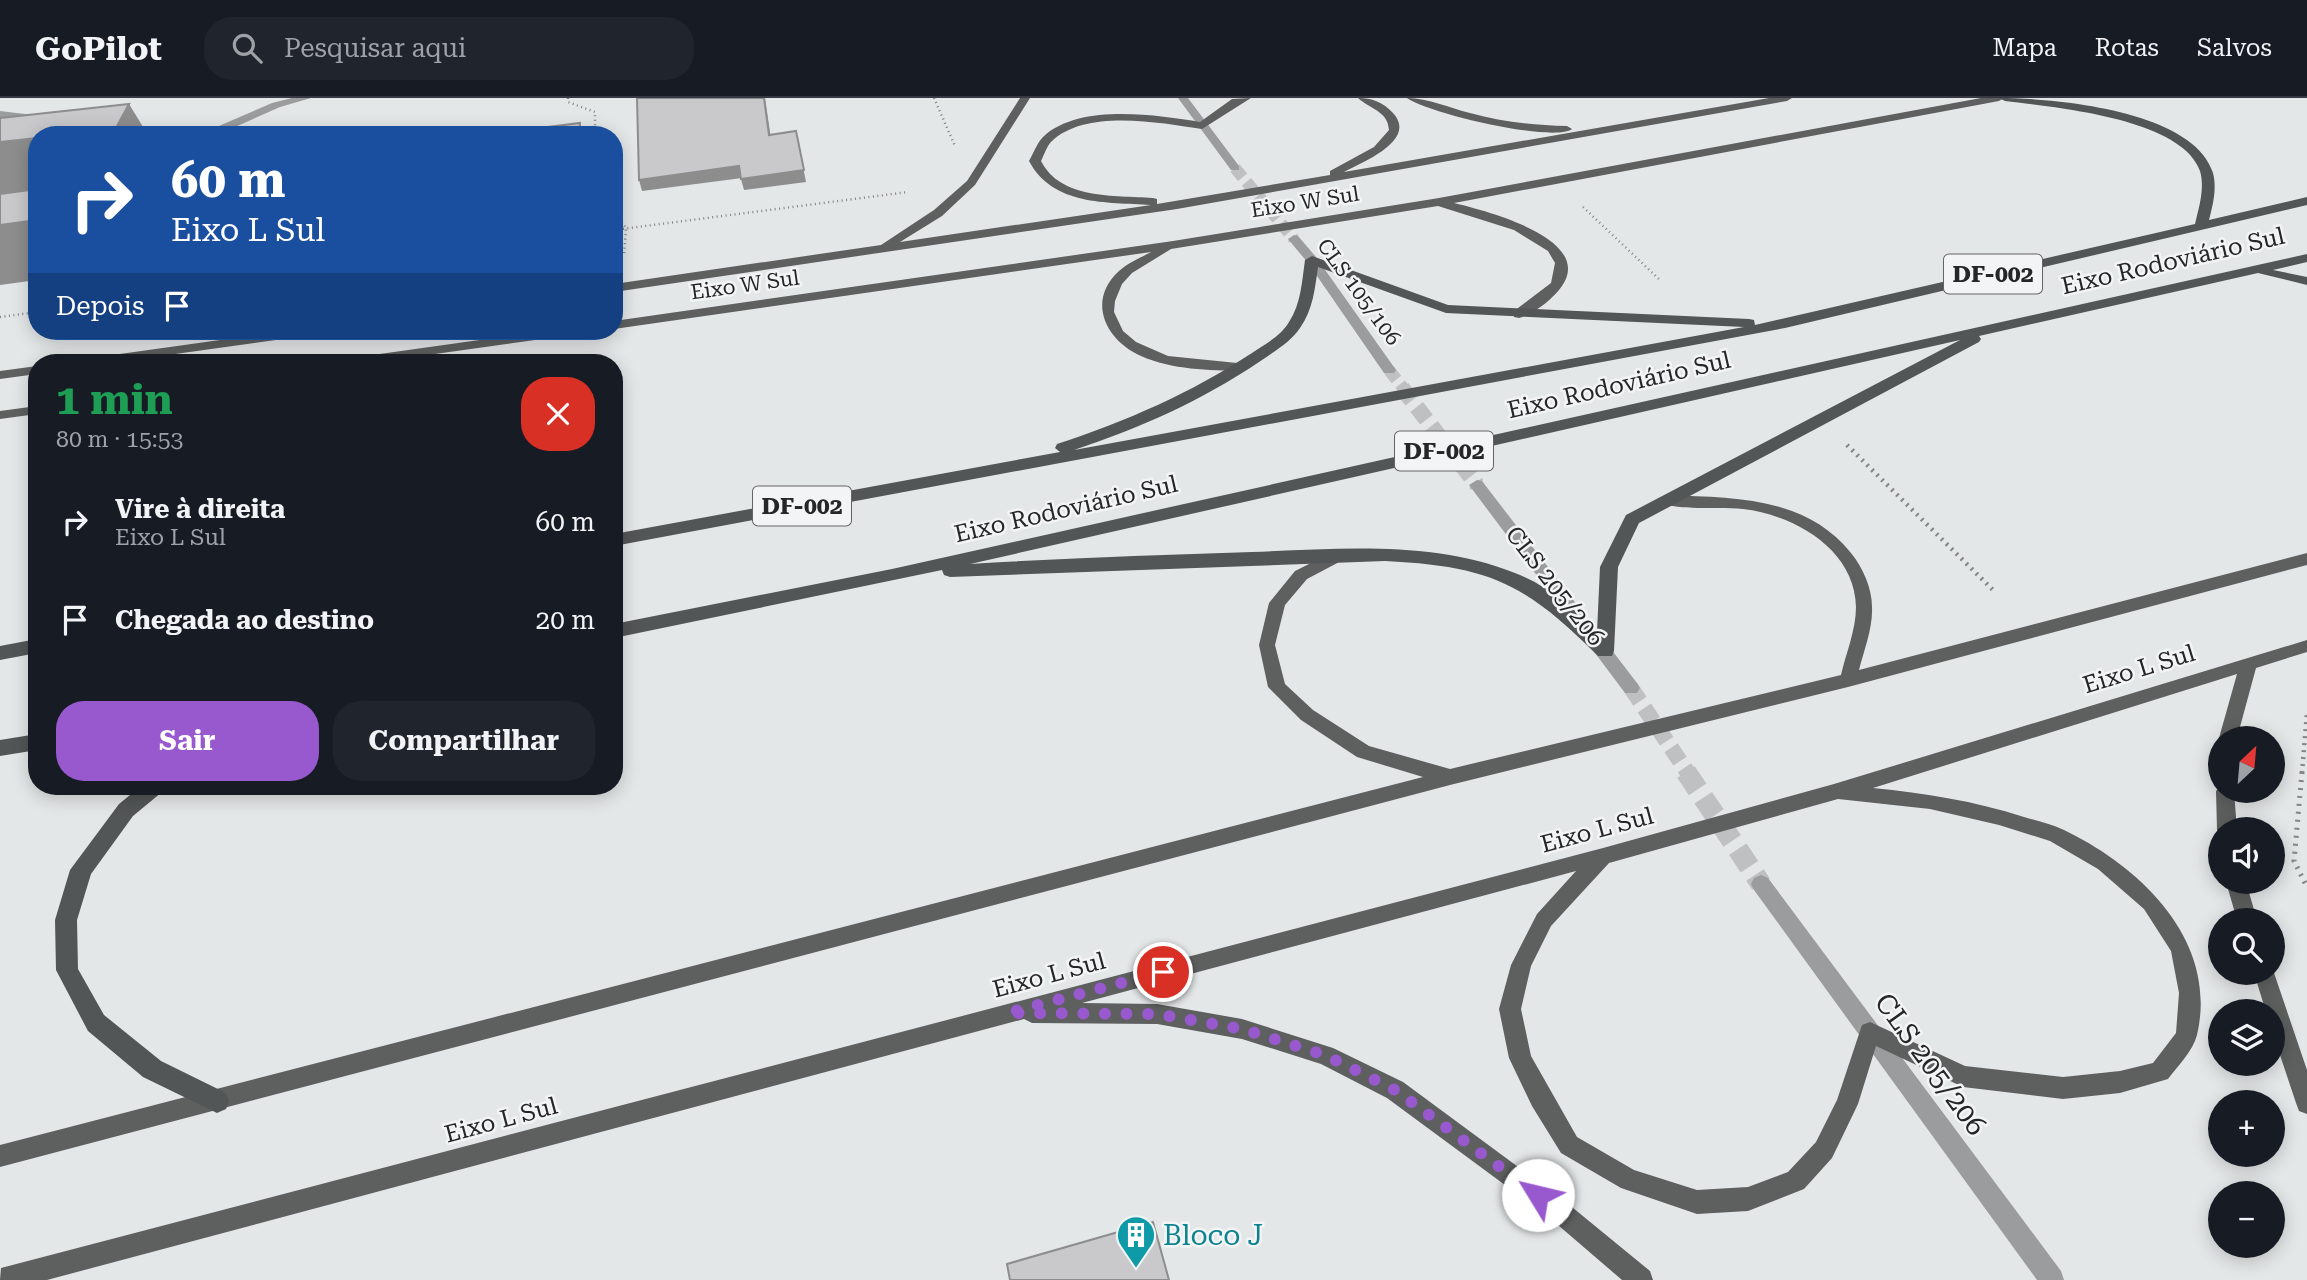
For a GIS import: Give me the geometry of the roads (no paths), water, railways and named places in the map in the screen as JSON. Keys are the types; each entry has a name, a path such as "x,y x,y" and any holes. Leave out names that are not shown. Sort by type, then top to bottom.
{"highway":[{"path":"2005,98 2089,109 2145,123 2192,148 2205,167 2209,195 2201,224"},
{"name":"Eixo Rodoviário Sul","path":"623,538 1785,324 2307,201"},
{"name":"Eixo Rodoviário Sul","path":"623,629 892,575 2307,258"},
{"path":"991,471 1131,426 1176,406 1242,368 1294,327 1304,304 1312,260 1446,309 1785,324"},
{"path":"2256,271 2307,281"},
{"path":"1605,651 1609,567 1633,519 1997,327"},
{"path":"892,575 1097,563 1408,554 1455,560 1510,578 1553,600 1605,651"},
{"path":"0,653 28,648"},
{"path":"0,748 28,743"},
{"path":"144,795 126,810 81,870 66,920 67,970 96,1023 152,1069 217,1101"}],"main road":[{"path":"880,249 938,213 971,183 1025,98"},
{"path":"1177,205 1095,197 1063,189 1044,177 1035,161 1046,139 1066,128 1092,120 1145,117 1202,126 1246,98"},
{"path":"1321,180 1387,143 1396,132 1396,124 1389,113 1363,98"},
{"path":"1412,98 1486,120 1517,126 1556,129 1616,128"},
{"name":"Eixo W Sul","path":"623,286 1177,205 1787,98"},
{"name":"Eixo W Sul","path":"623,323 1173,244 1439,202 1999,98"},
{"path":"1439,202 1519,227 1555,250 1562,267 1559,281 1547,295 1519,314"},
{"path":"1173,244 1123,274 1110,294 1107,311 1113,331 1132,346 1156,357 1194,366 1242,368"},
{"path":"148,354 248,340"},
{"path":"408,354 507,340"},
{"path":"0,375 28,371"},
{"path":"0,415 28,411"},
{"path":"1668,500 1737,504 1786,513 1830,539 1854,567 1864,606 1848,680"},
{"path":"1337,556 1301,575 1277,603 1267,645 1277,687 1307,715 1363,752 1450,777"},
{"path":"0,1156 1450,777 1848,680 2307,559"},
{"name":"Eixo L Sul","path":"1,1280 1603,856 1834,792 2307,646"},
{"path":"2231,726 2249,662"},
{"path":"1603,856 1544,920 1521,965 1510,1009 1520,1058 1540,1098 1569,1145 1629,1180 1697,1202 1748,1199 1796,1181 1824,1150 1847,1104 1870,1032 1963,1076 2063,1087 2120,1082 2160,1072 2186,1036 2190,993 2181,948 2151,903 2095,857 2056,835 1999,817 1930,801 1834,792"},
{"path":"2268,985 2307,1103"},
{"path":"1007,1013 1157,1014 1242,1029 1325,1055 1395,1090 1559,1210 1641,1280"}],"street":[{"path":"225,126 277,102 306,98"},
{"path":"1183,98 1235,168"},
{"path":"1,110 51,120"},
{"name":"CLS 105/106","path":"1294,239 1312,260 1389,370"},
{"name":"CLS 205/206","path":"1477,485 1631,688"},
{"name":"CLS 205/206","path":"1761,884 2052,1280"}],"tunnel":[{"path":"1235,168 1294,239"},
{"path":"1389,370 1404,389"},
{"path":"1402,388 1477,485"},
{"path":"1631,688 1688,773"},
{"path":"1686,772 1761,884"}],"place":[{"name":"Bloco J","path":"1136,1269"}]}
